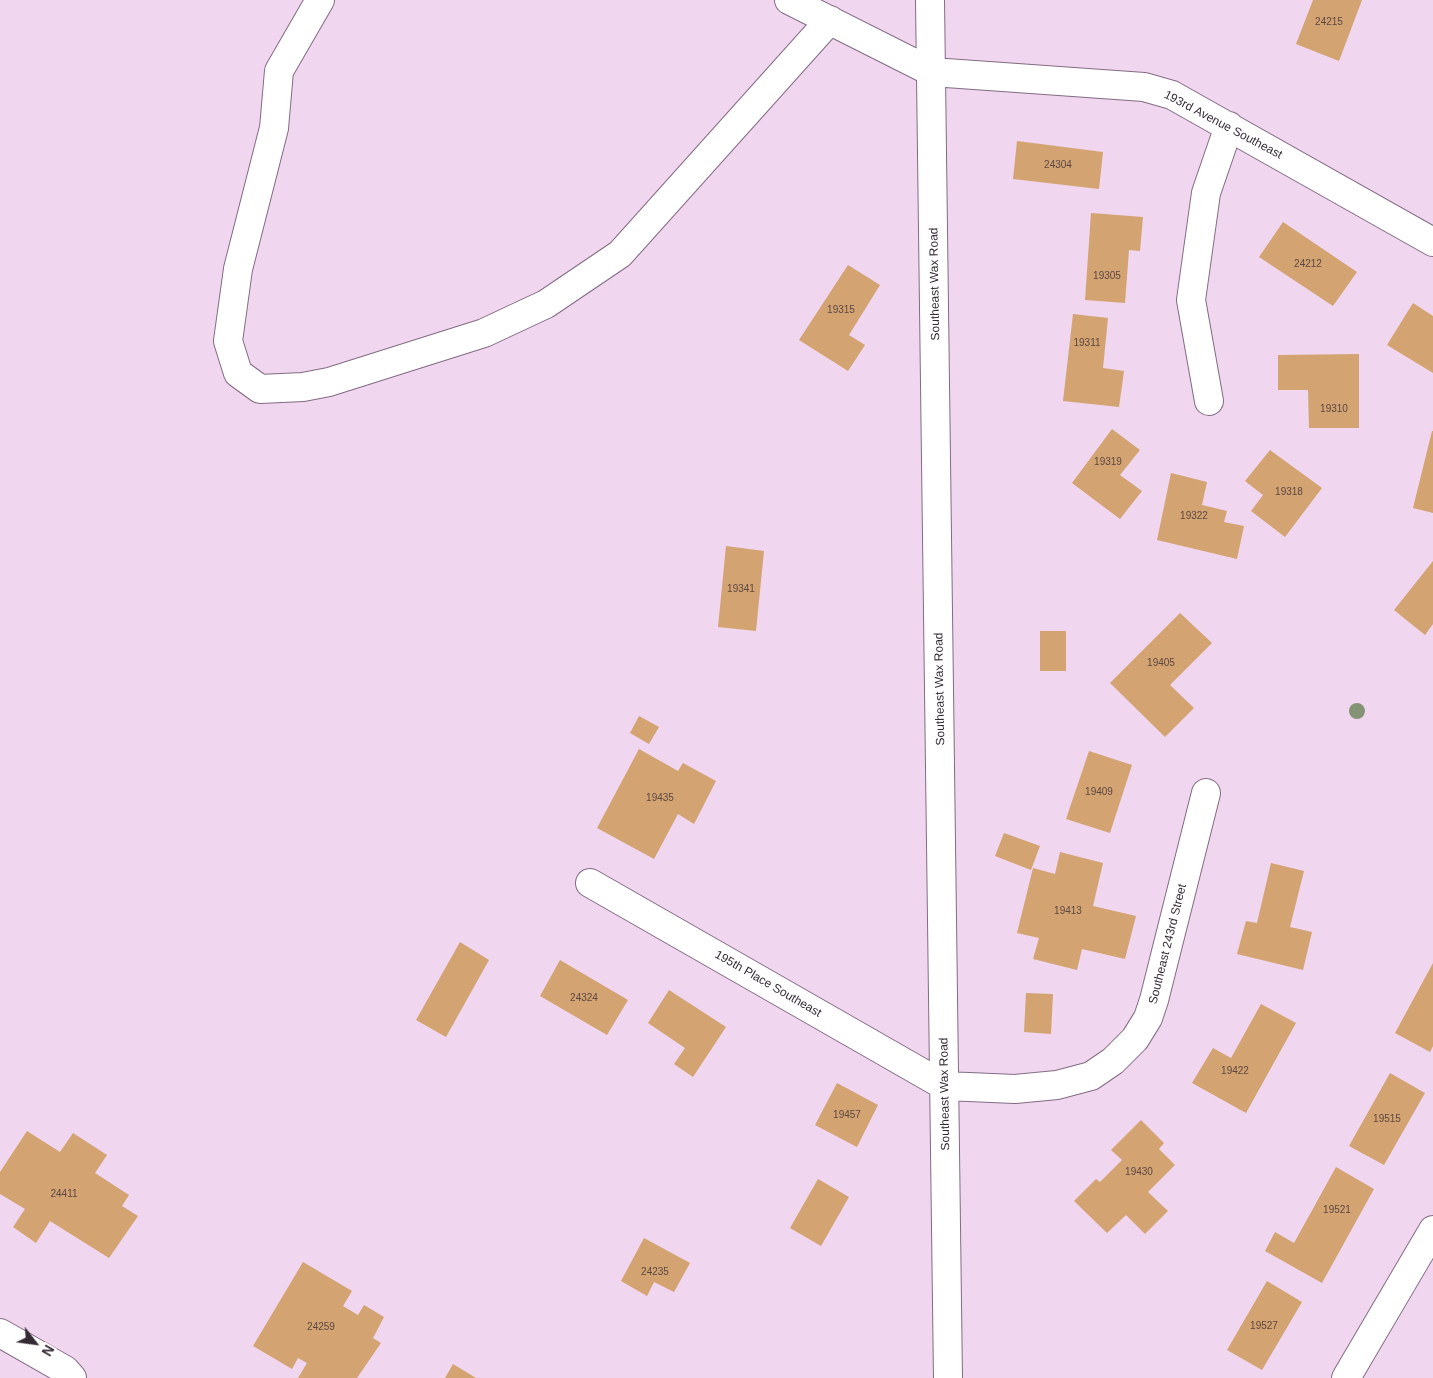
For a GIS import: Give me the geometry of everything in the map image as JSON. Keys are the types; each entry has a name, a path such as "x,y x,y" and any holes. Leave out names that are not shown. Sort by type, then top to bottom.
{"street":[{"path":"320,0 279,72 274,128 238,269 228,341 238,373 260,389 302,387 329,382 484,333 546,304 620,254 830,20"},
{"path":"789,0 932,72"},
{"name":"Southeast Wax Road","path":"930,0 948,1378"},
{"name":"193rd Avenue Southeast","path":"932,72 1144,87 1172,95 1433,242"},
{"path":"1209,401 1191,300 1206,193 1229,126"},
{"name":"Southeast 243rd Street","path":"945,1086 1015,1089 1057,1085 1091,1076 1113,1061 1135,1039 1148,1018 1154,1000 1206,793"},
{"name":"195th Place Southeast","path":"590,883 945,1086"},
{"path":"1346,1378 1433,1230"},
{"path":"0,1333 65,1370 72,1378"}],"building":[{"path":"1313,0 1362,0 1339,61 1296,44"},
{"path":"1017,141 1103,152 1099,189 1013,179"},
{"path":"1091,213 1143,217 1140,251 1129,250 1125,303 1085,300"},
{"path":"1283,222 1357,272 1333,306 1259,257"},
{"path":"848,265 880,285 849,335 865,345 848,371 799,340"},
{"path":"1413,303 1433,316 1433,373 1387,345"},
{"path":"1073,314 1108,318 1103,368 1124,371 1119,407 1063,401"},
{"path":"1359,354 1359,428 1309,428 1308,390 1278,390 1278,355"},
{"path":"1112,429 1140,450 1120,475 1142,491 1120,519 1072,483"},
{"path":"1433,431 1433,513 1413,508"},
{"path":"1270,450 1322,488 1285,537 1251,511 1263,495 1245,481"},
{"path":"1171,473 1207,482 1202,505 1227,511 1224,522 1244,526 1237,559 1157,540"},
{"path":"726,546 764,551 756,631 718,627"},
{"path":"1433,561 1433,624 1425,635 1394,610"},
{"path":"1180,613 1212,643 1170,685 1194,708 1165,737 1110,683"},
{"path":"1040,631 1066,631 1066,671 1040,671"},
{"path":"639,716 659,727 649,744 630,733"},
{"path":"639,749 678,771 683,763 716,781 694,824 678,814 654,859 597,828"},
{"path":"1089,751 1132,765 1110,833 1066,819"},
{"path":"1004,833 1040,846 1031,870 995,856"},
{"path":"1060,852 1103,863 1093,906 1136,916 1125,959 1082,949 1077,970 1033,959 1039,938 1017,933 1033,868 1055,874"},
{"path":"1271,863 1304,871 1290,927 1312,932 1303,970 1237,954 1246,921 1257,923"},
{"path":"460,942 489,960 446,1037 416,1020"},
{"path":"560,960 628,1000 607,1035 540,996"},
{"path":"1433,963 1433,1046 1430,1052 1395,1033"},
{"path":"669,990 726,1027 693,1077 674,1064 685,1048 648,1023"},
{"path":"1026,993 1053,994 1051,1034 1024,1032"},
{"path":"1261,1004 1296,1023 1246,1113 1192,1083 1213,1048 1231,1058"},
{"path":"1390,1073 1425,1093 1384,1165 1349,1146"},
{"path":"837,1083 878,1105 857,1147 815,1125"},
{"path":"1141,1120 1164,1143 1159,1149 1175,1165 1148,1192 1168,1211 1145,1234 1126,1215 1107,1233 1074,1201 1096,1179 1100,1182 1122,1160 1111,1150"},
{"path":"27,1131 60,1152 73,1133 107,1155 95,1173 129,1195 122,1206 138,1216 109,1258 50,1221 36,1243 13,1227 25,1209 0,1194 0,1172"},
{"path":"1336,1167 1374,1189 1322,1283 1265,1251 1275,1232 1294,1243"},
{"path":"818,1179 849,1197 821,1246 790,1228"},
{"path":"644,1238 690,1263 674,1292 654,1282 647,1296 621,1281"},
{"path":"303,1262 352,1291 343,1306 358,1315 364,1305 384,1317 373,1338 381,1343 357,1378 298,1378 307,1363 298,1358 292,1369 253,1346"},
{"path":"1267,1281 1302,1302 1262,1370 1227,1350"},
{"path":"453,1364 476,1378 445,1378"}]}
